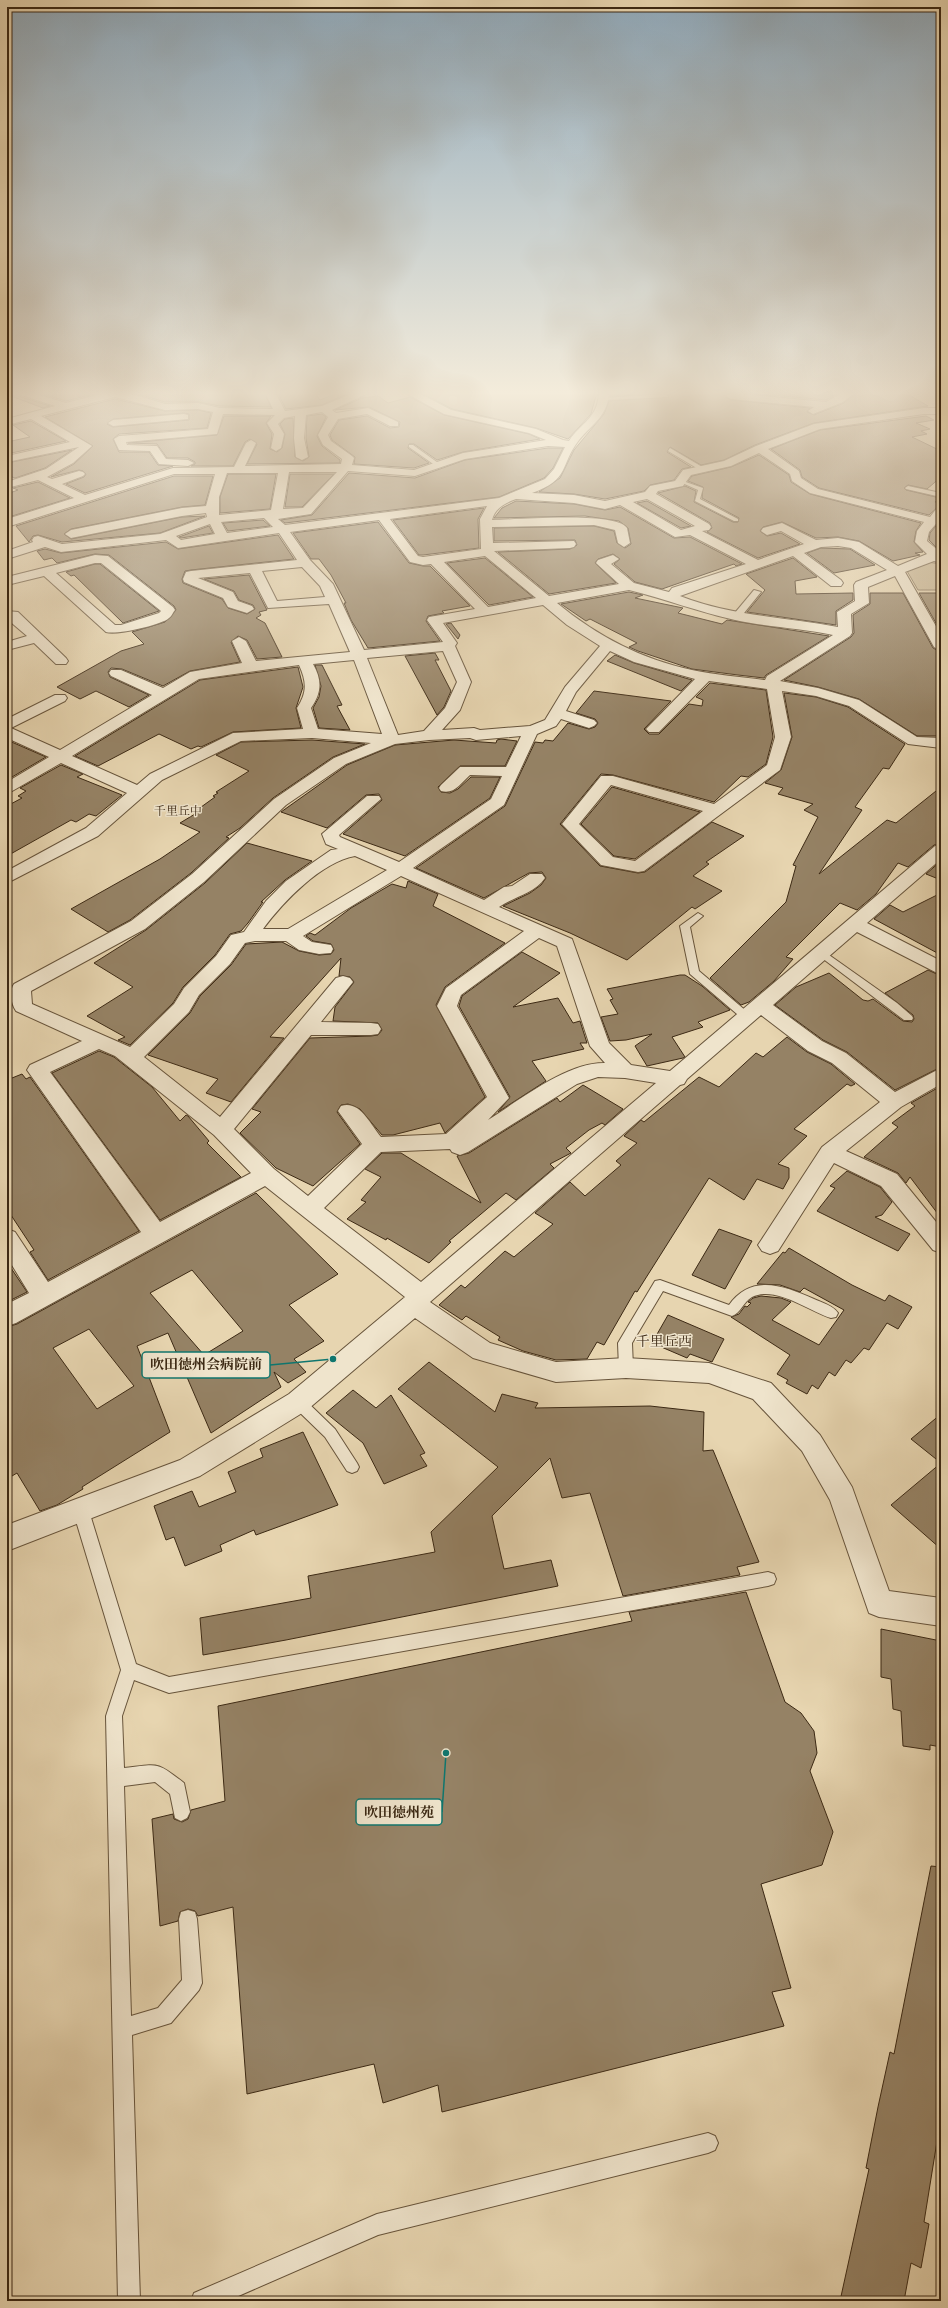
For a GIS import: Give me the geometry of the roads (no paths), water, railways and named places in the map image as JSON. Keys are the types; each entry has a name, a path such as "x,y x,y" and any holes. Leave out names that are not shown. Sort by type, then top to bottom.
{"street":[{"path":"7,524 83,500"},
{"path":"215,500 211,514 223,537"},
{"path":"276,515 279,500"},
{"path":"211,514 162,537 61,548 38,540 182,512 276,515 307,511 316,500"},
{"path":"178,544 503,500"},
{"path":"578,500 605,505 628,500"},
{"path":"622,501 680,534 705,527 657,500"},
{"path":"857,500 937,516"},
{"path":"498,501 489,511 486,524 488,549 545,601 572,622 608,644 640,659 691,674 818,692 854,703 913,741 941,743"},
{"path":"276,515 270,518 283,530 305,564 326,584 359,655 392,740"},
{"path":"382,516 414,559 423,561 488,549 570,544"},
{"path":"845,633 844,612 862,603 861,585 938,557 921,542 923,530 937,516"},
{"path":"486,524 610,523 621,528 624,543"},
{"path":"767,530 782,527 814,545"},
{"path":"692,531 755,563"},
{"path":"168,534 173,542 192,553"},
{"path":"722,546 740,541"},
{"path":"672,597 677,591 755,563 814,545 838,542 855,545 898,571 941,647"},
{"path":"7,555 44,543"},
{"path":"99,559 103,553 140,548"},
{"path":"794,551 836,583"},
{"path":"7,581 104,559 168,610 164,616 122,629 111,628 47,572"},
{"path":"613,559 602,563 629,586"},
{"path":"435,560 485,611"},
{"path":"247,608 227,606 228,594 189,578 191,575 305,564"},
{"path":"254,568 273,605 333,600"},
{"path":"429,735 452,710 464,682 448,646 450,642 434,620 629,586 672,597 691,605 737,616 809,626 845,633"},
{"path":"7,615 13,615 61,661"},
{"path":"718,810 607,779 570,824 607,861 638,867 718,810 774,767 784,737 775,685 772,679 845,633"},
{"path":"7,646 37,638"},
{"path":"239,641 251,666"},
{"path":"7,878 92,832 156,777 238,736 312,733 392,740 429,735 474,733 476,736 531,731 542,728 551,723 570,690 608,644"},
{"path":"7,789 59,757 102,724 163,694 195,675 251,666 448,646"},
{"path":"304,661 313,677 312,698 304,708 312,733"},
{"path":"116,672 163,694"},
{"path":"654,729 706,676"},
{"path":"7,725 60,698"},
{"path":"558,713 589,723"},
{"path":"131,1058 182,1008 191,992 223,960 238,939 255,935 292,935 400,869 498,802 531,731"},
{"path":"7,732 138,792"},
{"path":"15,1001 138,925 198,878 280,802 340,761 392,740"},
{"path":"447,788 466,770 512,772"},
{"path":"313,833 330,834 367,803 380,814"},
{"path":"330,834 332,840 565,943 600,1046 625,1071"},
{"path":"7,1538 81,1511 190,1468 298,1402 755,1012 941,850"},
{"path":"255,935 252,931 272,905 292,885 337,854 356,851"},
{"path":"486,907 510,891 514,893 536,878"},
{"path":"855,924 941,969"},
{"path":"308,1208 375,1145 452,1141 498,1098 447,1006 453,992 538,930"},
{"path":"292,935 295,941 303,946 324,949"},
{"path":"222,1130 306,1028 346,989"},
{"path":"15,1001 131,1058 222,1130 266,1175 482,1351 556,1372 626,1368 709,1373 762,1391 811,1443 842,1496 879,1604 941,1612"},
{"path":"755,1012 839,1058 894,1102"},
{"path":"306,1028 371,1029"},
{"path":"99,1041 37,1070 156,1235"},
{"path":"452,1141 459,1147 570,1079 596,1070 625,1071 676,1079"},
{"path":"770,1245 830,1152 894,1102 941,1075"},
{"path":"349,1111 375,1145"},
{"path":"830,1152 889,1180 936,1232"},
{"path":"7,1316 266,1175"},
{"path":"7,1238 44,1296"}],"lane":[{"path":"697,500 736,520"},
{"path":"737,616 757,592"},
{"path":"698,916 685,926 694,972 755,1012"},
{"path":"822,954 893,1005 908,1018"},
{"path":"626,1368 625,1343 660,1284 732,1311 746,1294 768,1289 796,1296 832,1313"},
{"path":"298,1402 330,1433 352,1467"},
{"path":"81,1511 129,1670 114,1716 117,1778 129,2301"},
{"path":"129,1670 169,1685 768,1579"},
{"path":"117,1778 157,1773 178,1789 181,1812"},
{"path":"122,2028 164,2016 192,1982 188,1919"},
{"path":"202,2301 377,2225 708,2143"}],"place":[{"name":"吹田徳州会病院前","path":"333,1359"},
{"name":"吹田徳州苑","path":"446,1753"}],"district":[{"name":"千里丘中","path":"178,810"},
{"name":"千里丘西","path":"664,1341"}]}
